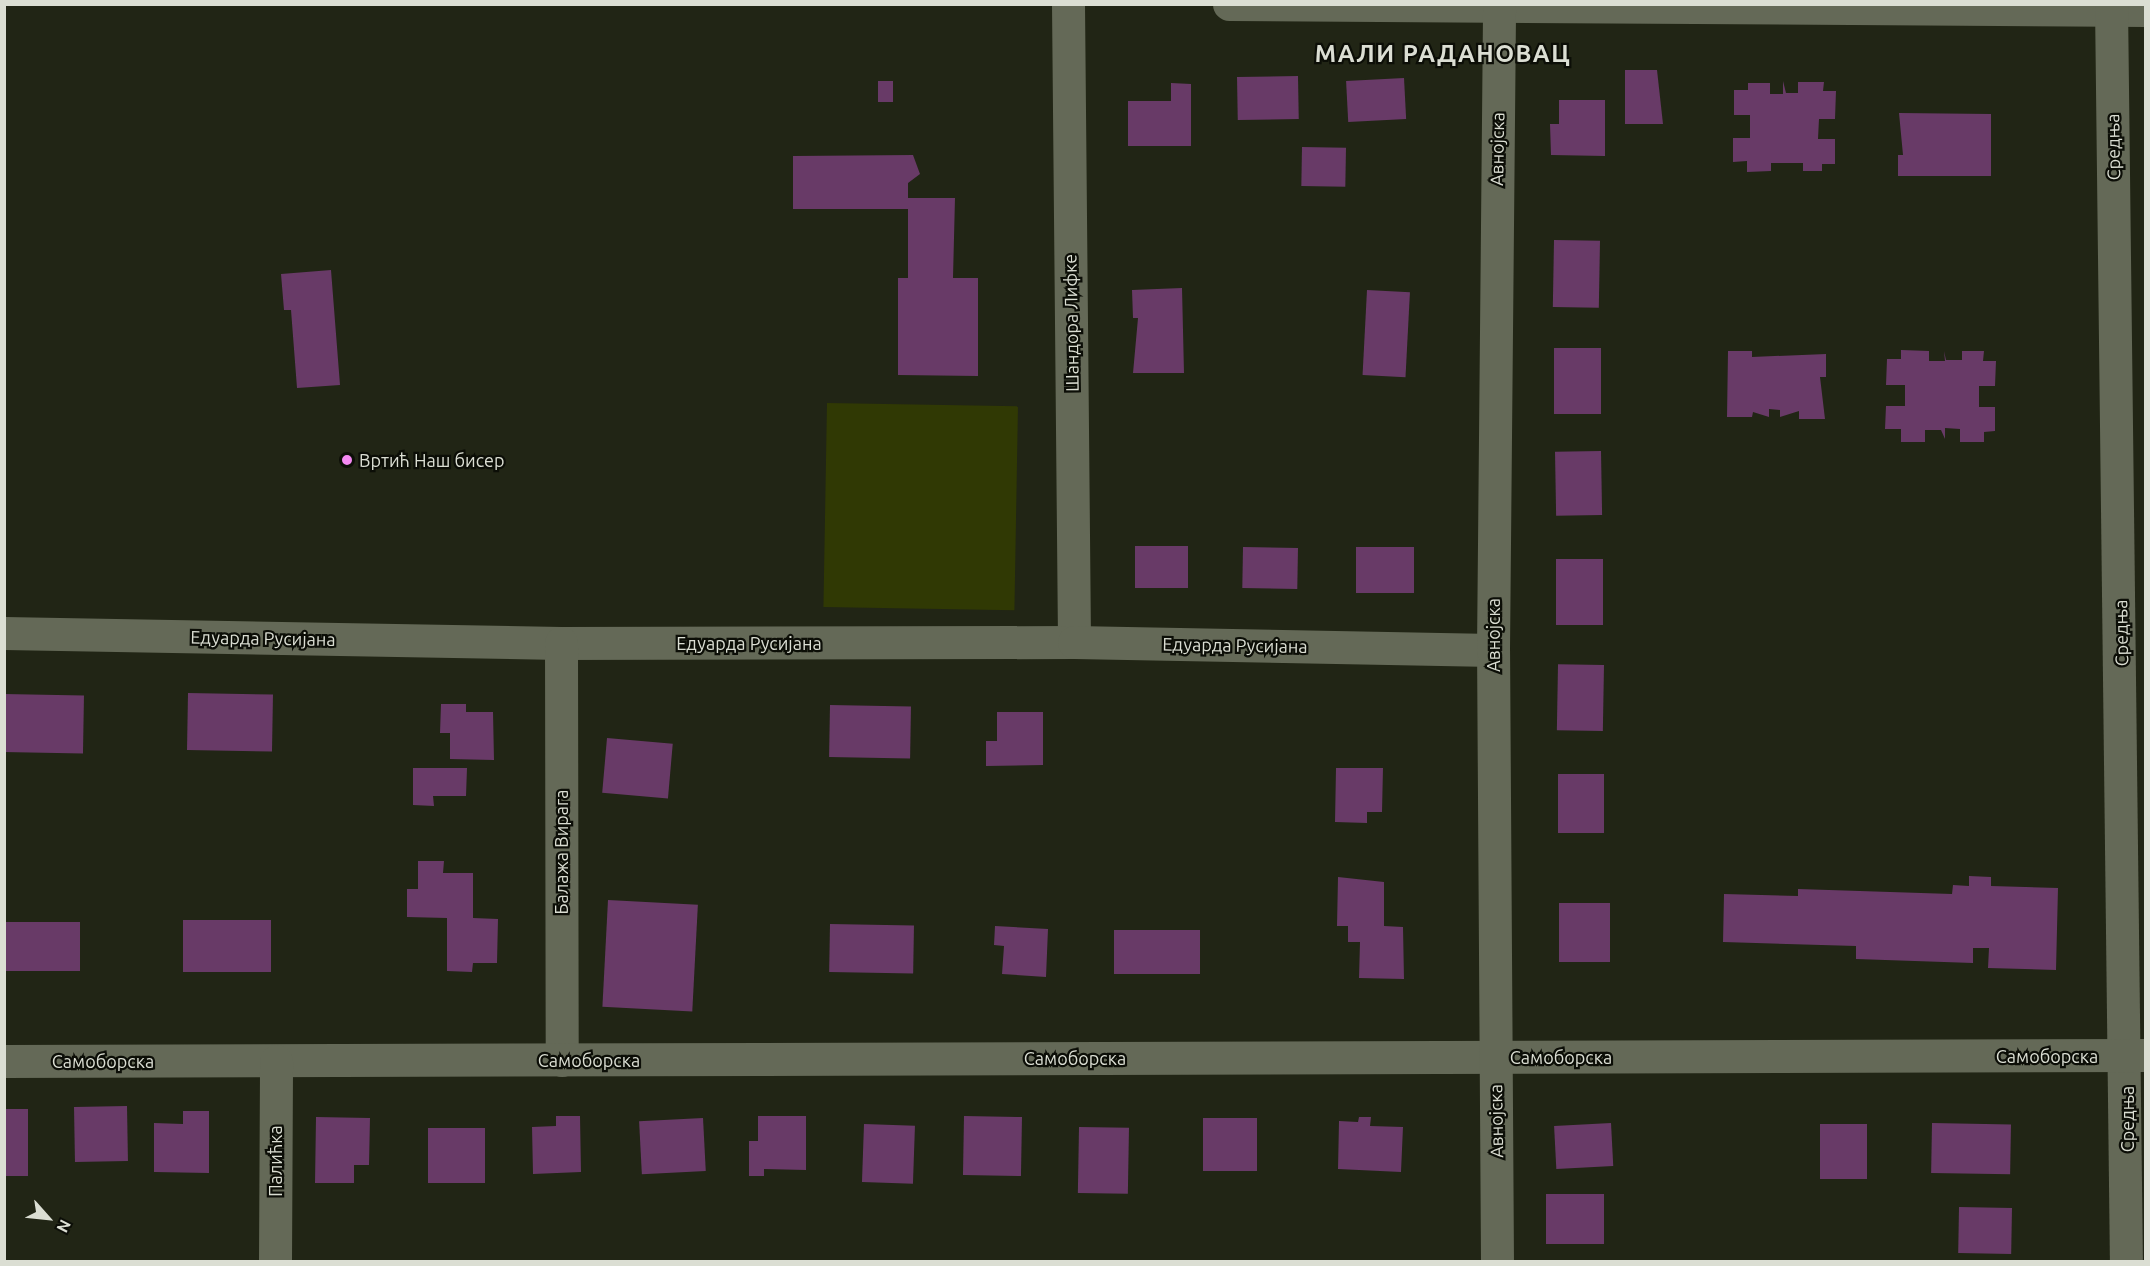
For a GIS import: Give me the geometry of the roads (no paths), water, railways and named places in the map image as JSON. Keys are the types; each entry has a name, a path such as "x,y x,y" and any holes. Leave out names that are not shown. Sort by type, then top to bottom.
{"street":[{"name":"Шандора Лифке","path":"1068,4 1074,642"},
{"path":"1229,4 1499,9 2111,7 2145,10"},
{"name":"Средња","path":"2111,7 2136,1055 2126,1262"},
{"name":"Авнојска","path":"1497,1262 1493,650 1499,9"},
{"name":"Едуарда Русијана","path":"4,633 561,643 1074,642 1493,650"},
{"name":"Балажа Вирага","path":"561,643 562,1060"},
{"name":"Самоборска","path":"4,1061 2136,1055"},
{"name":"Палићка","path":"275,1262 276,1061"}],"place":[{"name":"Вртић Наш бисер","path":"347,460"}],"district":[{"name":"МАЛИ РАДАНОВАЦ","path":"1443,54"}]}
